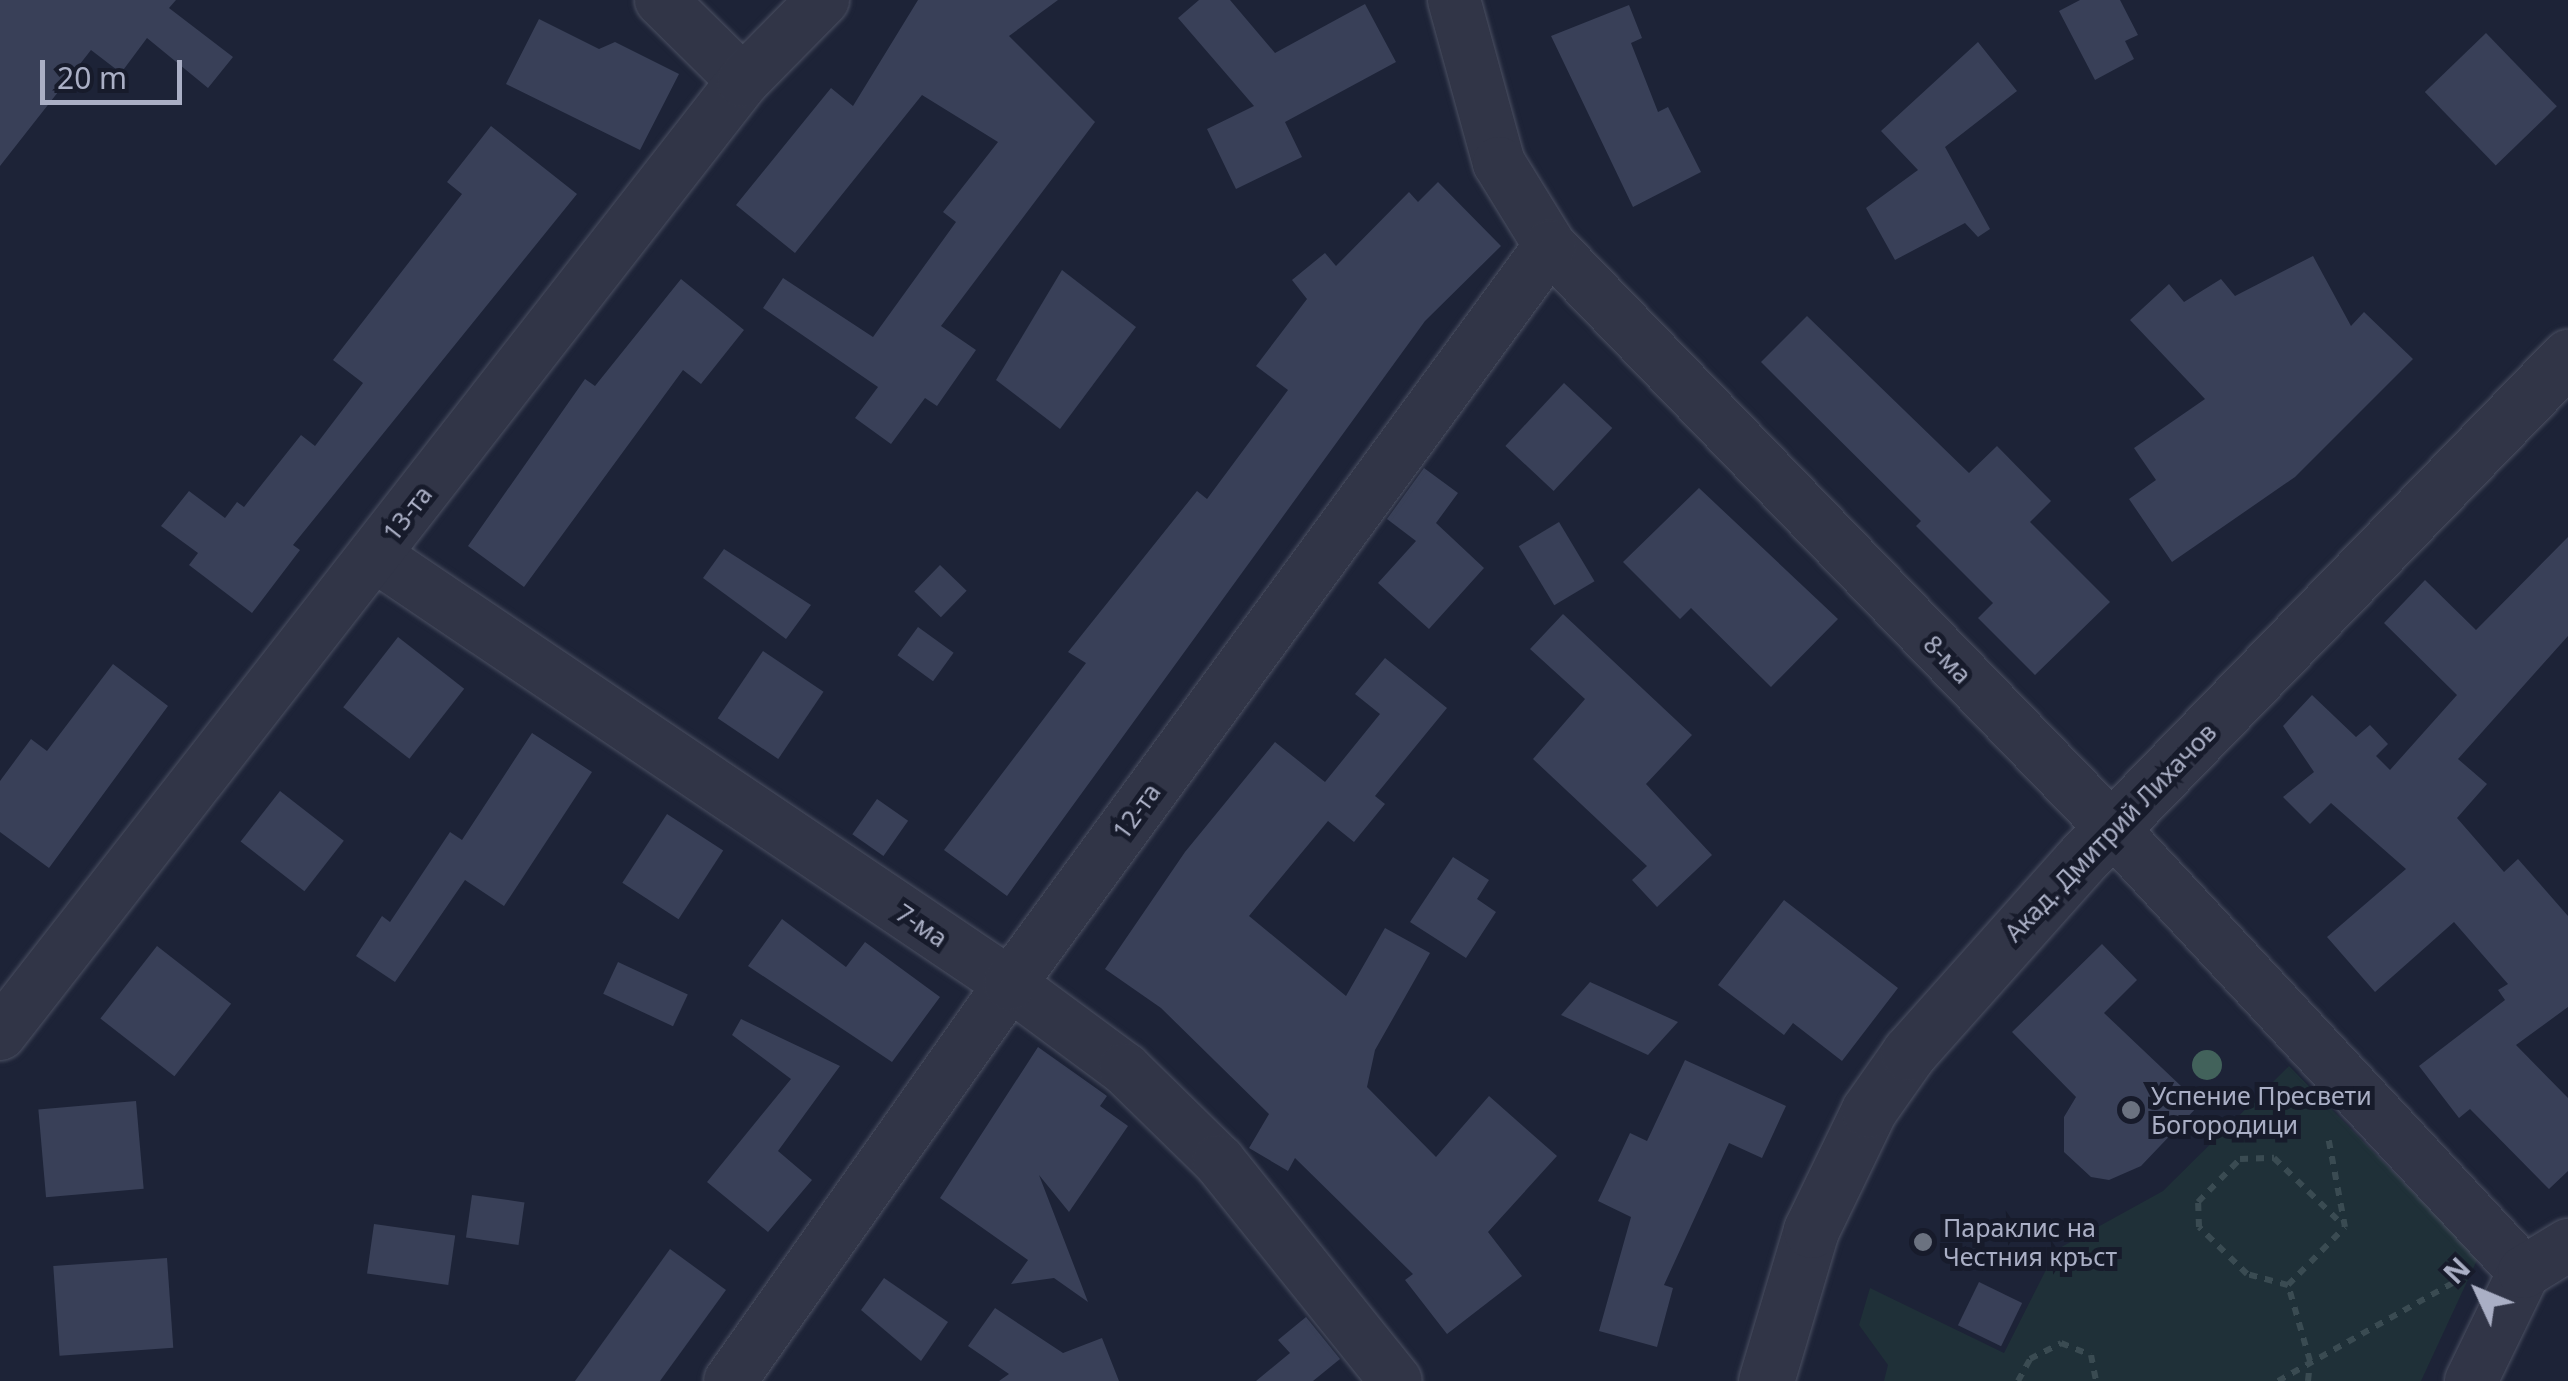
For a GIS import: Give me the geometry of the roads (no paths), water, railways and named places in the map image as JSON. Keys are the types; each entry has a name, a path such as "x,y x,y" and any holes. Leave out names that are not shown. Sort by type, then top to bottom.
{"street":[{"path":"661,0 743,81"},
{"name":"13-та","path":"0,1034 743,81 823,0"},
{"name":"8-ма","path":"1454,0 1499,163 1550,246 2112,828 2524,1272"},
{"name":"12-та","path":"730,1381 1010,984 1550,246"},
{"name":"Акад. Дмитрий Лихачов","path":"1766,1381 1811,1230 1869,1110 1953,998 2568,357"},
{"name":"7-ма","path":"374,555 1010,984 1124,1069 1219,1162 1396,1381"},
{"path":"2471,1381 2524,1272 2568,1244"}],"place":[{"name":"Успение Пресвети Богородици","path":"2131,1110"},
{"name":"Параклис на Честния кръст","path":"1923,1242"}]}
